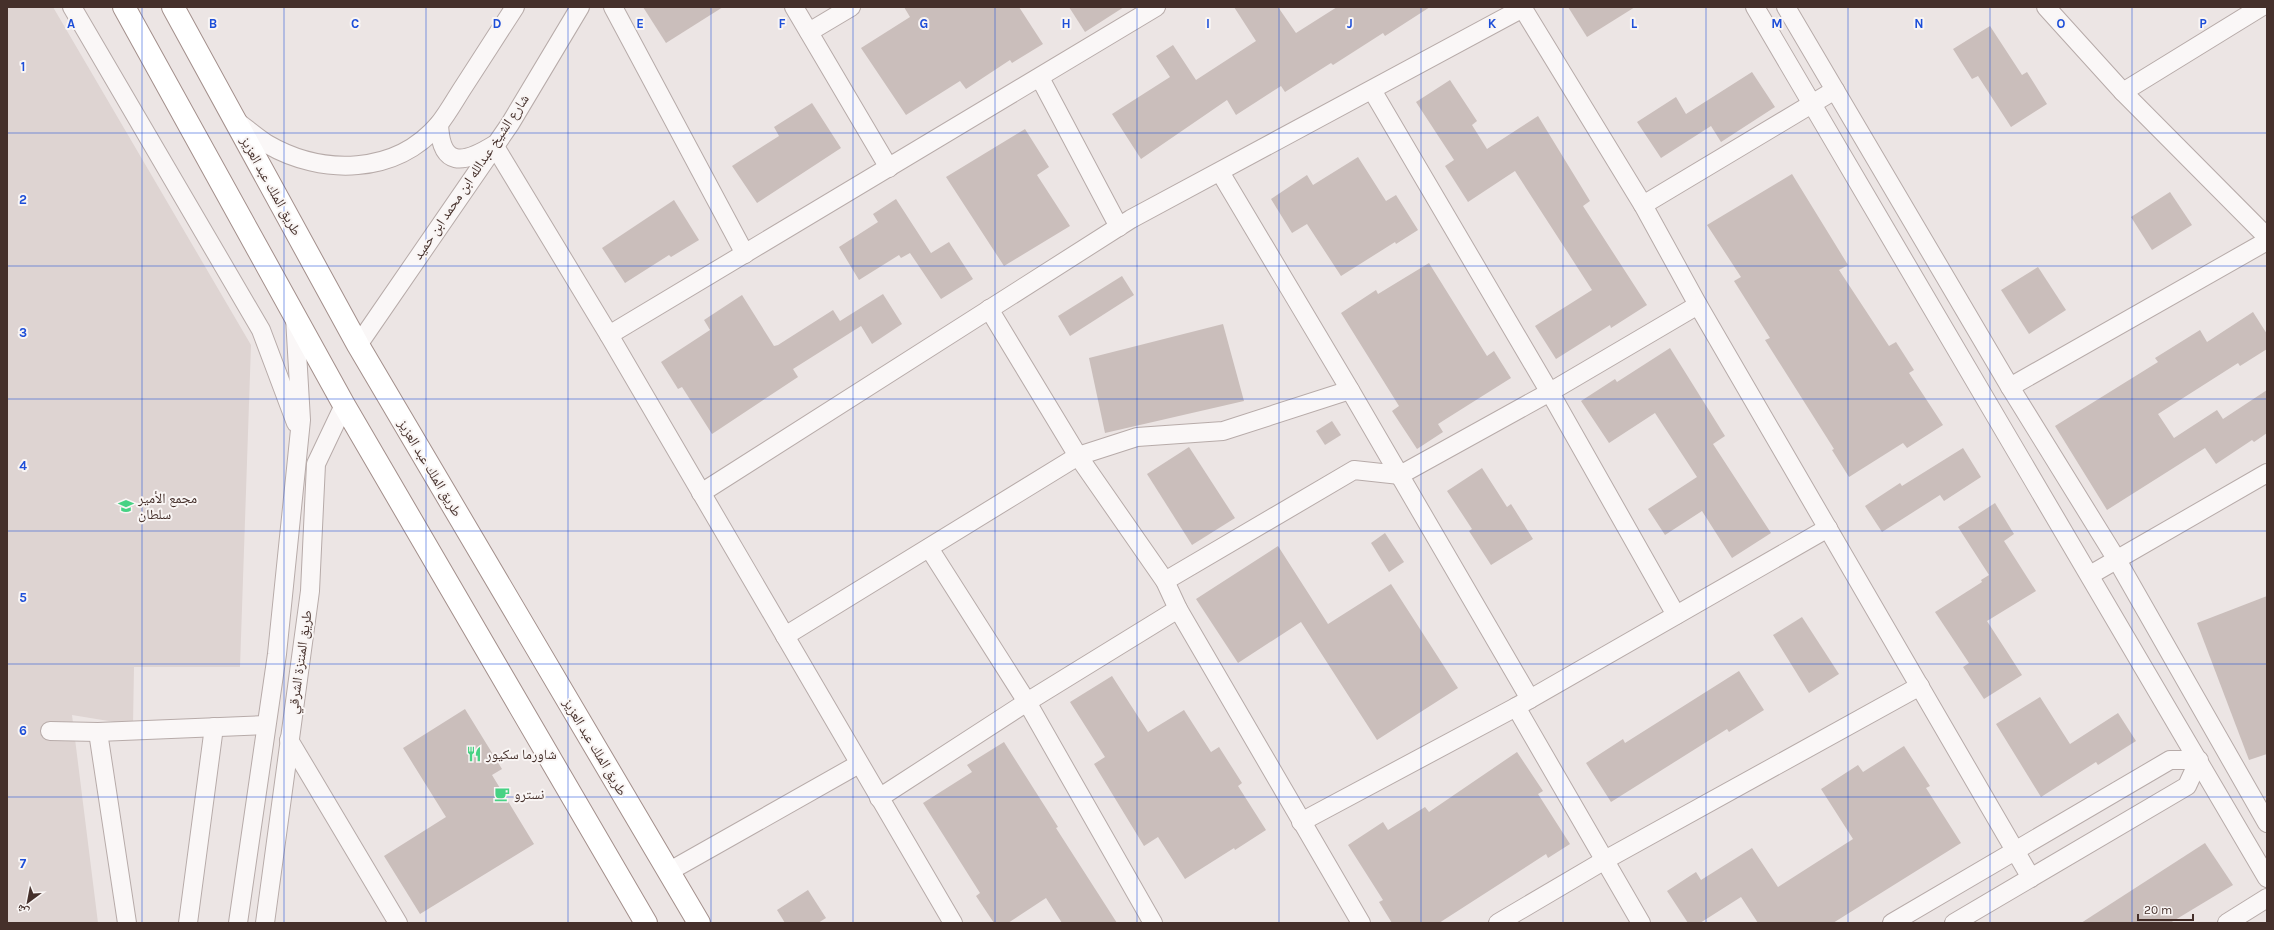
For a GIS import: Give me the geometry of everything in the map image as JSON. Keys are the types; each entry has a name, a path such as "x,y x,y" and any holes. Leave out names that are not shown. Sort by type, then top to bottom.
{"highway":[{"path":"124,7 344,405 646,923"},
{"name":"طريق الملك عبد العزيز","path":"173,7 358,345 699,923"}],"street":[{"path":"72,7 261,330 300,433"},
{"path":"235,120 267,143 294,156 333,164 368,165 389,160 409,151 439,124 515,7"},
{"name":"شارع الشيخ عبدالله ابن محمد ابن حميد","path":"358,345 494,145 510,124 580,7"},
{"path":"613,7 745,254"},
{"path":"794,7 889,168"},
{"path":"809,32 851,7"},
{"path":"609,335 1040,78 1156,7"},
{"path":"1755,7 1811,105 2090,575 2267,878"},
{"path":"1786,7 2010,387 2117,560 2264,811"},
{"path":"2046,7 2123,92 2267,237"},
{"path":"2123,92 2261,7"},
{"path":"701,493 1119,227 1523,8 1643,205 1698,304 2031,878"},
{"path":"1040,78 1119,227"},
{"path":"1372,90 1550,392 1676,615"},
{"path":"1643,205 1835,90"},
{"path":"439,124 440,140 443,149 447,154 456,159 466,160 494,145 609,335 953,923"},
{"path":"1220,172 1400,475 1523,703 1605,860 1641,923"},
{"path":"2010,387 2267,241"},
{"path":"1165,581 1354,470 1400,475 1550,392 1698,304"},
{"path":"989,310 1078,456 1165,581 1178,610 1361,923"},
{"path":"238,923 277,654 300,433 301,420 294,315"},
{"path":"785,636 1078,456 1137,437 1223,431 1350,390"},
{"name":"طريق المنتزة الشرقي","path":"265,923 310,591 316,464 344,405"},
{"path":"2090,575 2267,473"},
{"path":"1301,822 1523,703 1828,528"},
{"path":"929,548 1027,702 1152,923"},
{"path":"879,798 1027,702 1178,610"},
{"path":"1498,923 1605,860 1920,686"},
{"path":"50,731 98,732 266,725"},
{"path":"188,923 214,727"},
{"path":"98,732 127,923"},
{"path":"289,740 398,923"},
{"path":"1892,923 2170,760 2199,760"},
{"path":"1954,923 2187,786 2199,760"},
{"path":"668,872 859,764"},
{"path":"2227,923 2267,898"}],"shaded area":[{"name":"مجمع الأمير سلطان","path":"7,7 53,7 251,345 240,667 134,667 133,725 72,715 98,923 7,923"}],"building":[{"path":"643,7 723,7 666,43"},
{"path":"904,7 1019,7 1043,44 1012,63 1010,60 966,89 960,81 906,115 861,48 910,17"},
{"path":"1069,7 1124,7 1085,32"},
{"path":"1234,7 1278,7 1296,33 1337,7 1430,7 1385,36 1383,33 1333,65 1331,63 1285,92 1281,86 1236,115 1227,100 1141,159 1112,114 1170,77 1156,56 1173,45 1196,80 1256,41"},
{"path":"1568,7 1635,7 1587,37"},
{"path":"1990,26 2022,75 2027,72 2047,104 2011,127 1978,76 1972,79 1953,49"},
{"path":"1752,72 1775,107 1721,142 1711,126 1661,158 1637,122 1676,97 1686,114"},
{"path":"1450,80 1477,121 1472,125 1487,149 1538,116 1590,201 1583,206 1647,305 1611,328 1610,325 1556,359 1535,326 1592,290 1515,171 1468,202 1445,166 1454,160 1416,102"},
{"path":"812,103 841,148 757,203 732,166 779,136 774,127"},
{"path":"1025,129 1049,167 1037,175 1070,226 1004,266 946,177"},
{"path":"1358,157 1386,201 1396,195 1418,230 1396,244 1395,242 1341,276 1307,224 1292,233 1271,199 1307,175 1313,185"},
{"path":"1792,174 1848,265 1839,270 1889,346 1896,342 1914,370 1909,373 1943,425 1907,448 1903,443 1849,477 1832,450 1834,449 1765,340 1770,338 1734,281 1741,277 1707,225"},
{"path":"2170,192 2192,225 2152,250 2131,217"},
{"path":"896,199 931,253 949,242 973,279 941,299 910,253 901,258 899,255 859,280 839,247 878,222 873,214"},
{"path":"674,200 699,240 671,257 669,255 625,283 602,248"},
{"path":"1429,263 1487,356 1494,351 1511,378 1438,424 1443,432 1417,449 1392,411 1399,406 1341,313 1376,290 1378,294"},
{"path":"2038,267 2066,310 2029,334 2001,290"},
{"path":"1122,276 1134,295 1070,336 1058,316"},
{"path":"883,294 902,324 872,344 861,326 793,369 798,377 712,434 682,387 678,389 661,362 710,330 704,320 742,295 774,346 778,345 833,310 840,321"},
{"path":"2253,312 2267,334 2267,349 2240,366 2238,363 2158,414 2174,438 2217,410 2223,419 2267,390 2267,433 2254,442 2252,440 2216,464 2205,448 2107,510 2055,426 2158,362 2155,358 2200,330 2207,342"},
{"path":"1223,324 1244,401 1105,433 1089,358"},
{"path":"1670,348 1725,436 1713,444 1771,533 1732,558 1702,511 1665,535 1648,509 1697,477 1655,413 1609,443 1581,401 1615,379 1617,382"},
{"path":"1332,421 1341,435 1325,445 1316,431"},
{"path":"1189,447 1235,518 1192,545 1147,474"},
{"path":"1963,448 1981,477 1944,501 1940,495 1882,532 1865,506 1900,483 1902,486"},
{"path":"1482,468 1507,507 1511,504 1533,539 1491,565 1469,531 1472,529 1447,491"},
{"path":"1995,503 2014,534 2004,541 2036,591 1987,621 2022,675 1984,699 1963,667 1969,663 1935,612 1982,582 1981,580 1989,575 1958,527"},
{"path":"1385,533 1404,562 1389,572 1371,543"},
{"path":"1278,546 1328,624 1391,584 1458,688 1377,740 1301,622 1238,663 1196,599"},
{"path":"2267,596 2267,754 2249,760 2197,623"},
{"path":"1802,617 1839,674 1809,693 1773,635"},
{"path":"1739,671 1764,710 1729,732 1727,729 1611,802 1586,763 1623,739 1625,743"},
{"path":"1112,676 1148,732 1184,710 1211,752 1219,747 1242,783 1238,786 1266,830 1185,879 1158,837 1144,846 1094,764 1105,757 1070,702"},
{"path":"2040,697 2070,744 2118,713 2136,741 2098,765 2096,762 2041,797 1996,724"},
{"path":"465,709 502,769 492,775 534,844 420,914 384,856 446,817 403,748"},
{"path":"1004,742 1058,827 1056,828 1117,923 1062,923 1046,898 1008,923 994,923 976,896 980,893 923,803 972,772 967,765"},
{"path":"1904,746 1930,786 1926,788 1961,843 1833,923 1758,923 1741,897 1700,923 1688,923 1667,891 1696,872 1701,880 1752,848 1778,887 1853,839 1821,789 1858,765 1863,772"},
{"path":"1517,752 1543,791 1538,794 1570,844 1548,858 1546,854 1439,923 1392,923 1379,902 1383,900 1348,845 1383,822 1388,830 1425,807 1429,812"},
{"path":"2205,843 2233,885 2170,923 2081,923"},
{"path":"808,890 826,918 818,923 785,923 777,910"}],"place":[{"name":"مجمع الأمير سلطان","path":"126,506"},
{"name":"شاورما سكيور","path":"474,754"},
{"name":"نسترو","path":"502,794"}]}
